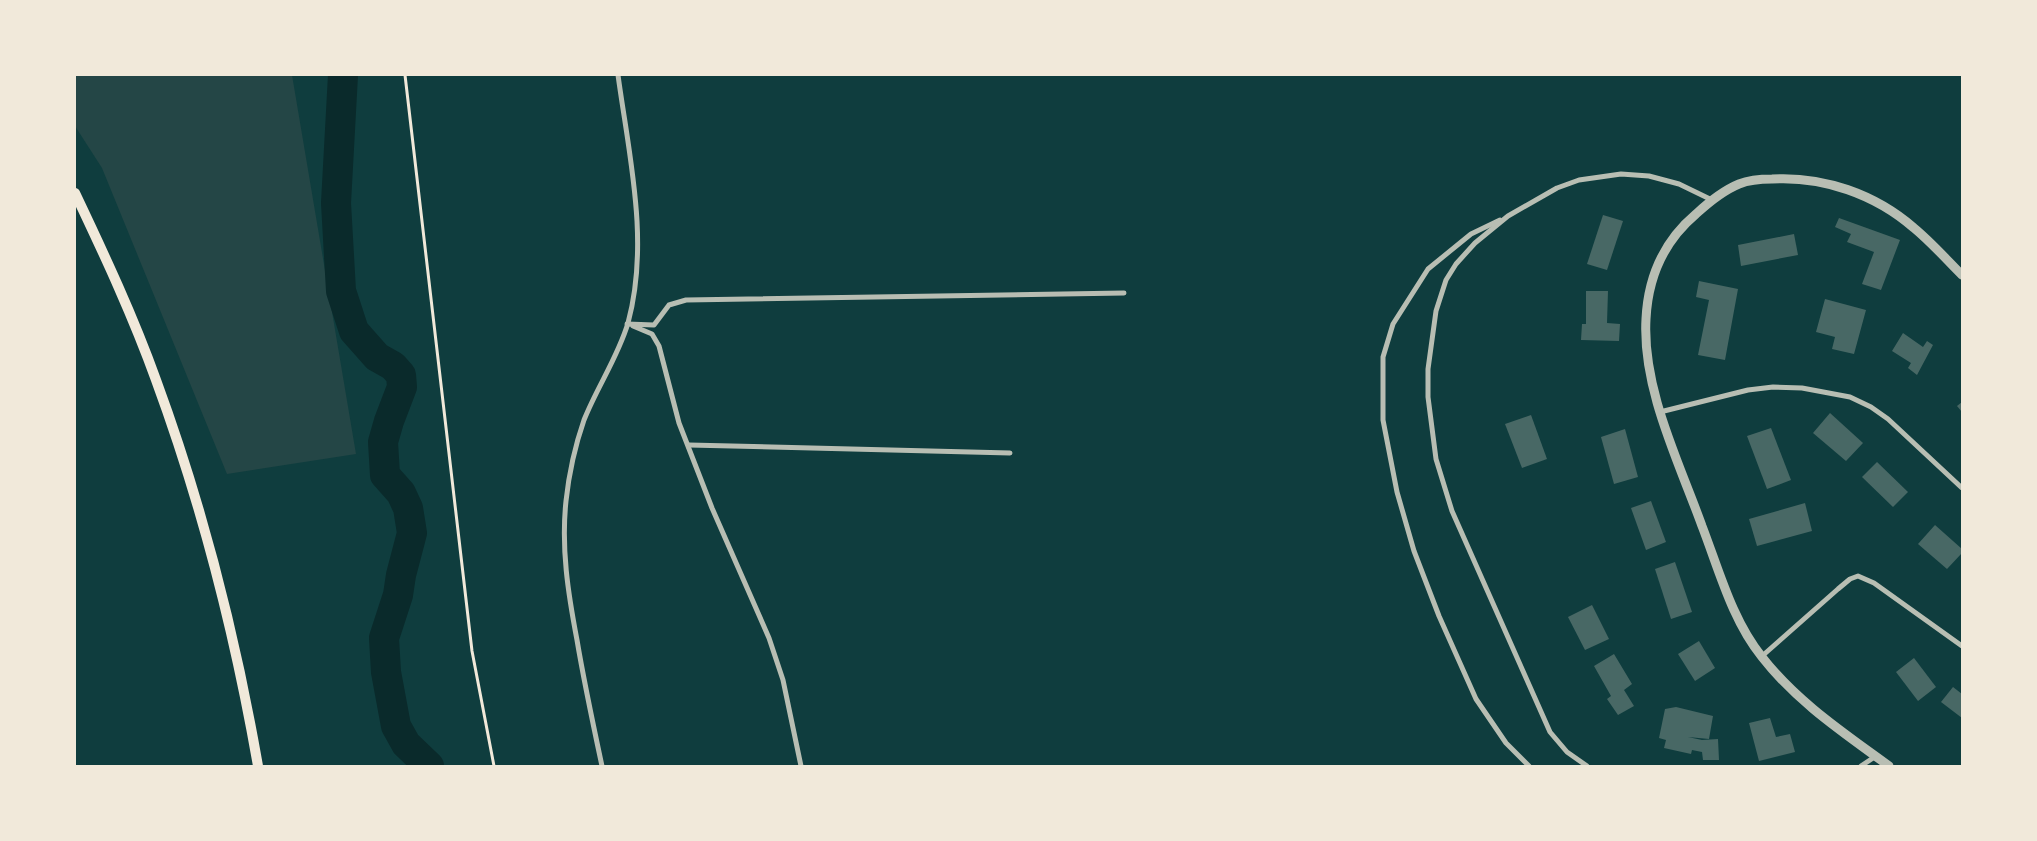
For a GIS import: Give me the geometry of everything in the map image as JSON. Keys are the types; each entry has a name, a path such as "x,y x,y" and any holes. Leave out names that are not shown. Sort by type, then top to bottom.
{"main road":[{"path":"75,193 117,284 156,378 183,458 205,528 230,625 258,766"}],"street":[{"path":"602,766 588,704 574,626 564,539 572,462 585,419 628,324 636,287 638,230 618,75"},
{"path":"1529,766 1506,743 1476,699 1439,616 1414,551 1397,492 1383,420 1382,357 1393,324 1428,269 1470,234 1508,216 1556,188 1586,179 1621,174 1649,176 1679,184 1712,200"},
{"path":"1889,766 1841,732 1798,697 1761,657 1747,635 1731,604 1660,412 1650,377 1646,320 1656,266 1668,245 1686,222 1712,200 1740,184 1760,179 1814,180 1832,184 1873,201 1896,214 1914,228 1962,275"},
{"path":"1508,216 1475,243 1456,264 1446,280 1436,311 1428,369 1431,428 1436,459 1452,511 1550,732 1567,752 1587,766"},
{"path":"628,324 654,325 669,305 686,300 1124,293"},
{"path":"628,324 652,334 655,338 679,422 712,508 769,638 783,680 801,766"},
{"path":"1660,412 1748,390 1773,387 1802,388 1850,397 1871,407 1888,420 1962,488"},
{"path":"689,445 1010,453"},
{"path":"1761,657 1838,589 1850,579 1858,576 1874,583 1962,646"},
{"path":"1861,766 1876,756"}],"path":[{"path":"405,75 472,651 494,766"}],"shaded area":[{"path":"75,75 292,75 356,454 227,474 102,168 75,126"}],"building":[{"path":"1603,215 1623,221 1607,270 1587,264"},
{"path":"1839,218 1900,240 1881,290 1862,284 1874,252 1847,242 1851,234 1835,227"},
{"path":"1794,234 1798,255 1741,266 1738,245"},
{"path":"1699,281 1738,289 1725,360 1698,355 1709,300 1696,297"},
{"path":"1586,291 1608,291 1607,323 1620,324 1619,341 1581,340 1582,324 1586,324"},
{"path":"1825,299 1866,310 1854,354 1832,349 1835,337 1816,332"},
{"path":"1903,333 1923,347 1927,341 1933,345 1917,375 1908,368 1911,363 1892,351"},
{"path":"1962,402 1962,412 1957,406"},
{"path":"1830,413 1863,443 1846,461 1813,433"},
{"path":"1531,415 1547,459 1522,468 1505,424"},
{"path":"1771,428 1791,480 1767,489 1747,436"},
{"path":"1625,429 1638,477 1614,484 1601,437"},
{"path":"1877,462 1908,492 1893,507 1862,477"},
{"path":"1651,501 1666,542 1646,550 1631,508"},
{"path":"1805,503 1812,531 1757,546 1749,519"},
{"path":"1935,525 1962,549 1962,553 1947,569 1918,544"},
{"path":"1675,562 1692,612 1671,619 1655,569"},
{"path":"1592,605 1609,639 1585,650 1568,617"},
{"path":"1699,641 1715,668 1695,681 1678,654"},
{"path":"1614,654 1632,684 1624,690 1634,706 1618,715 1607,699 1611,696 1594,666"},
{"path":"1914,658 1936,687 1918,701 1896,672"},
{"path":"1953,687 1962,694 1962,718 1941,702"},
{"path":"1676,707 1713,716 1709,739 1688,737 1702,740 1718,739 1719,760 1703,760 1702,752 1692,750 1691,754 1664,748 1666,740 1659,738 1665,709"},
{"path":"1770,718 1776,737 1790,734 1795,752 1759,761 1749,723"}],"waterway":[{"path":"343,75 336,203 341,291 354,331 377,357 393,366 401,375 402,387 383,442 385,475 401,493 408,508 412,533 398,595 384,638 386,672 396,726 406,744 429,766"}]}
